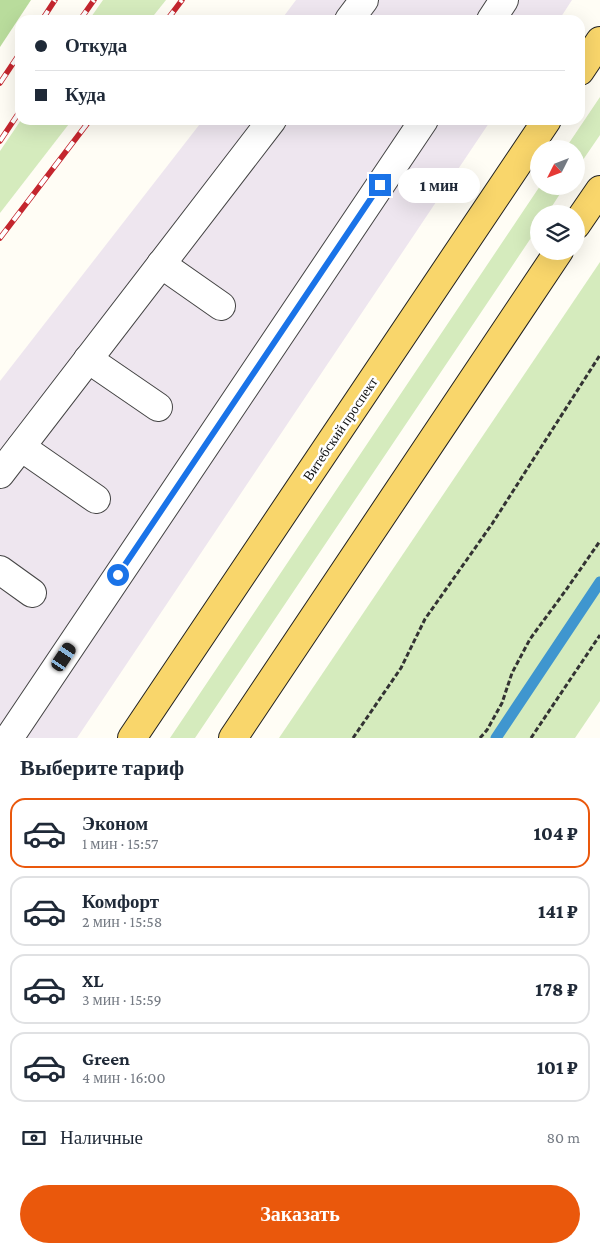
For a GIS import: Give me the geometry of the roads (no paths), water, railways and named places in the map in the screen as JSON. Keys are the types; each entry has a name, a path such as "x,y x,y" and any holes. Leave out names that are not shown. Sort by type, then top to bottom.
{"main road":[{"path":"585,64 600,42"},
{"name":"Витебский проспект","path":"132,738 545,125"},
{"path":"585,212 600,190"},
{"path":"233,738 553,260"}],"lane":[{"path":"353,15 364,0"},
{"path":"494,15 504,0"},
{"path":"0,474 268,125"},
{"path":"9,738 421,125"},
{"path":"161,264 221,306"},
{"path":"88,359 158,407"},
{"path":"21,447 96,500"},
{"path":"0,570 32,593"}],"waterway":[{"path":"496,738 600,582"}],"railway":[{"path":"45,15 55,0"},
{"path":"84,15 94,0"},
{"path":"171,15 182,0"},
{"path":"0,83 15,60"},
{"path":"0,141 15,118"},
{"path":"0,238 86,125"}]}
